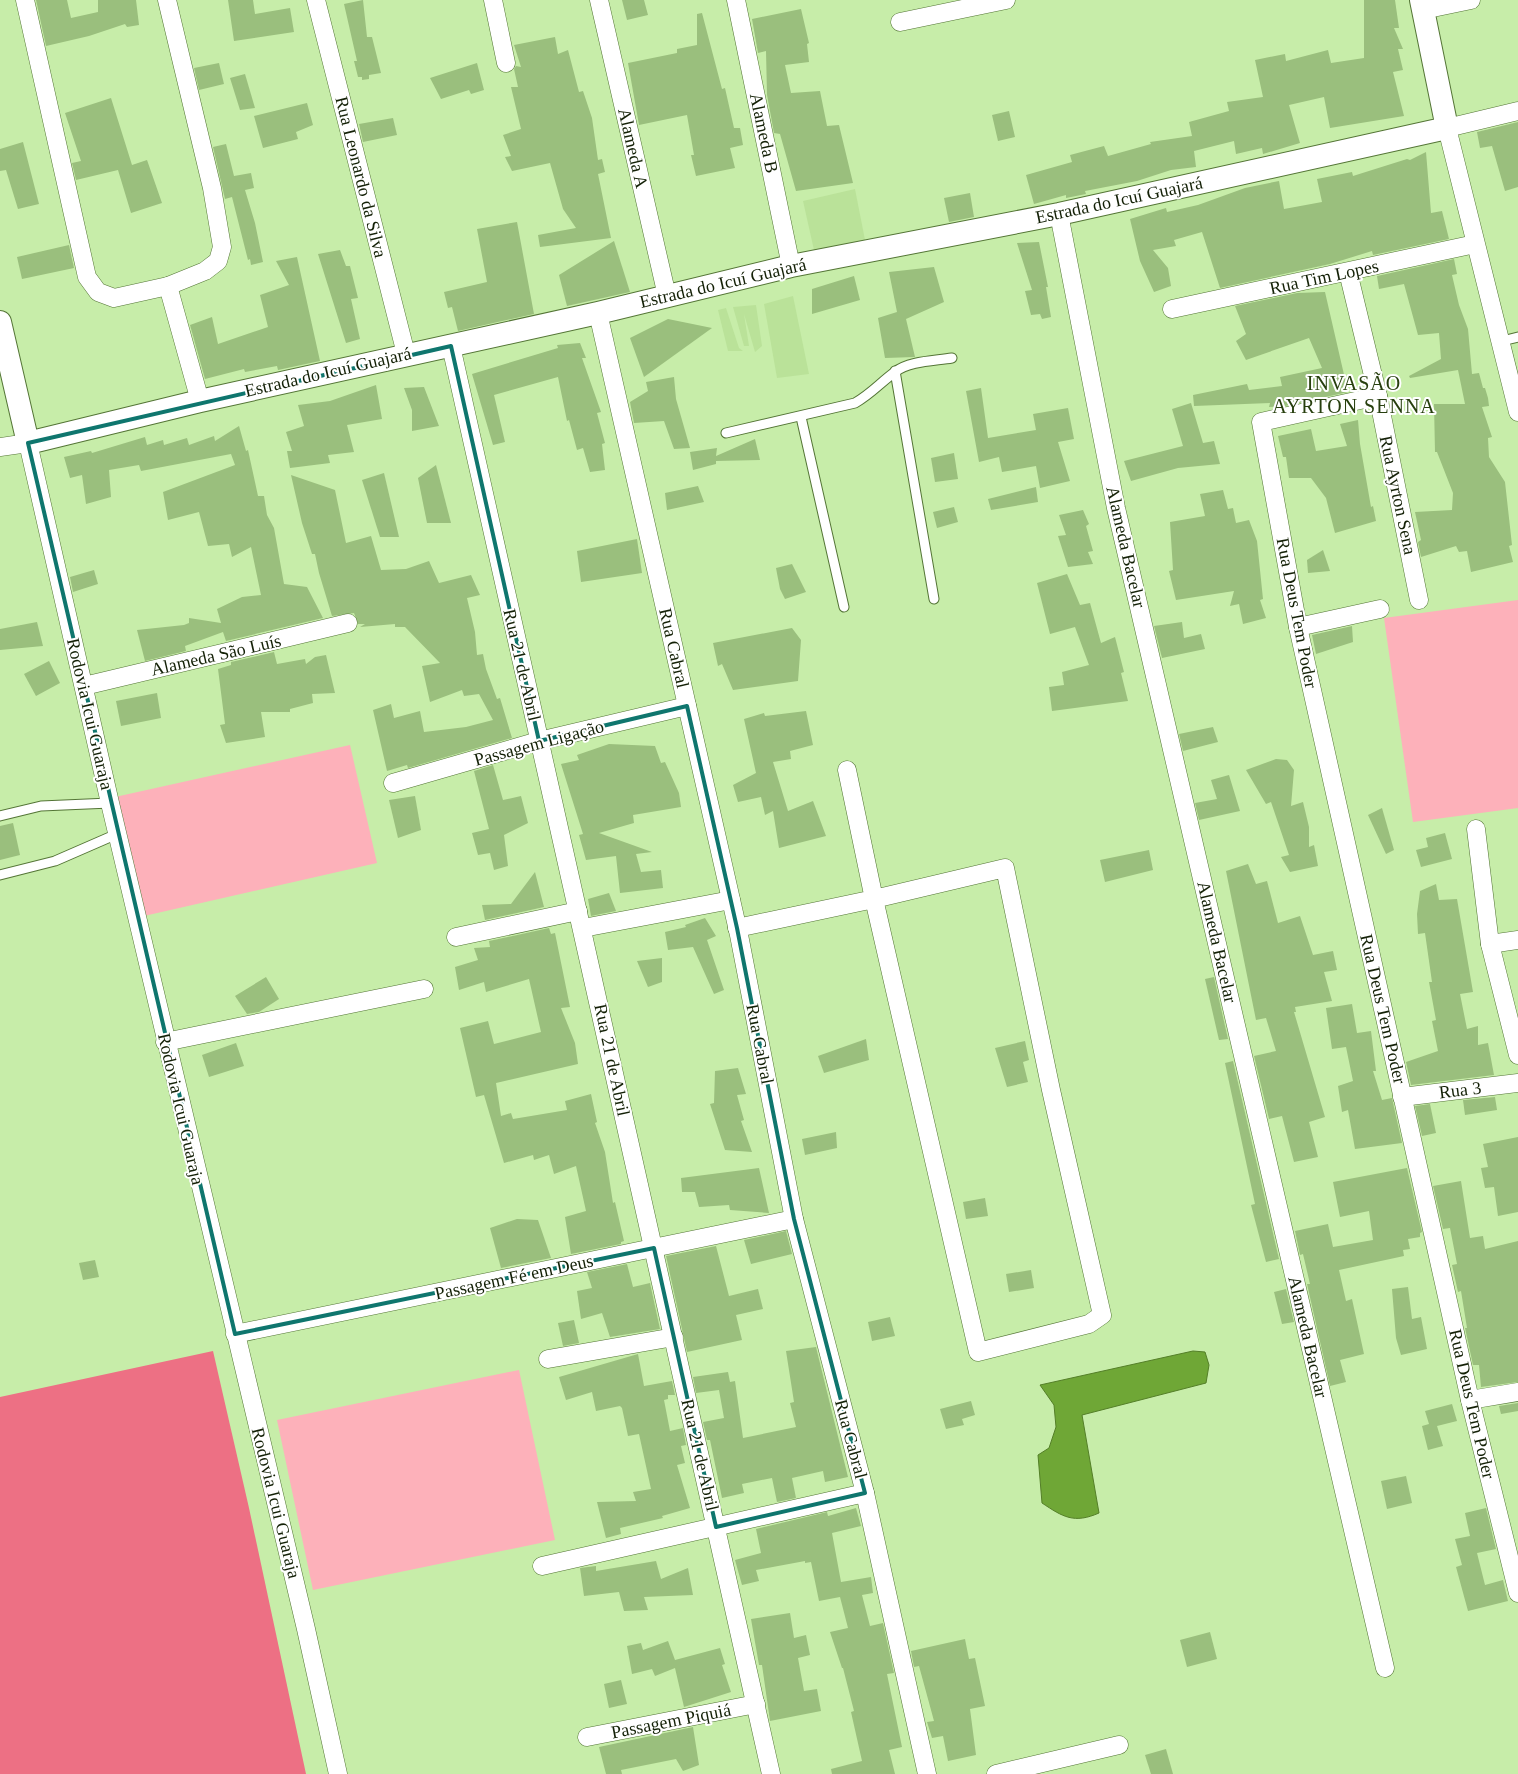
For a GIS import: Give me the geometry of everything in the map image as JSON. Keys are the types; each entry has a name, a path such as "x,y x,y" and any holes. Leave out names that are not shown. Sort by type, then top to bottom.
{"street":[{"path":"25,0 87,277 98,292 114,298 168,286 205,271 218,260 222,247 212,188 168,0"},
{"name":"Rua Leonardo da Silva","path":"316,0 406,354"},
{"path":"494,0 506,63"},
{"name":"Alameda A","path":"599,0 667,296"},
{"name":"Alameda B","path":"736,0 792,266"},
{"path":"900,22 1006,0"},
{"path":"1471,0 1422,5 1447,128 1475,244 1510,339 1518,412"},
{"path":"1447,128 1518,111"},
{"name":"Estrada do Icuí Guajará","path":"0,447 28,443 406,354 451,346 598,313 792,266 1059,214 1447,128"},
{"name":"Alameda Bacelar","path":"1059,214 1116,508 1384,1668"},
{"name":"Rua Tim Lopes","path":"1172,309 1475,244"},
{"name":"Rua Ayrton Sena","path":"1348,272 1378,396 1419,600"},
{"path":"168,286 200,401"},
{"name":"Rua Cabral","path":"598,313 731,900 794,1219 865,1493 927,1774"},
{"path":"0,322 28,443"},
{"name":"Rua 21 de Abril","path":"451,346 583,928 771,1774"},
{"name":"Rua Deus Tem Poder","path":"1378,396 1260,422 1298,627 1470,1400 1518,1593"},
{"name":"Rodovia Icui Guaraja","path":"28,443 165,1042 306,1629 338,1774"},
{"path":"1298,627 1380,609"},
{"name":"Alameda São Luís","path":"84,686 348,624"},
{"name":"Passagem Ligação","path":"393,784 540,741 687,706"},
{"path":"737,928 874,899 1005,868 1050,1090 1102,1315 1089,1324 978,1352 874,899 847,770"},
{"path":"1476,829 1490,944 1518,1055"},
{"path":"583,928 731,900"},
{"path":"456,937 578,911"},
{"path":"1490,944 1518,940"},
{"path":"165,1042 424,989"},
{"name":"Rua 3","path":"1402,1097 1518,1083"},
{"name":"Passagem Fé em Deus","path":"235,1334 794,1219"},
{"path":"548,1359 674,1337"},
{"path":"1470,1400 1518,1392"},
{"path":"542,1566 865,1493"},
{"name":"Passagem Piquiá","path":"587,1737 756,1704"},
{"path":"996,1774 1119,1745"}],"lane":[{"path":"726,433 855,403 870,394 895,371 905,366 952,358"},
{"path":"895,371 934,599"},
{"path":"801,417 844,607"},
{"path":"0,816 42,806 110,803"},
{"path":"0,875 55,861 117,834"}],"highlighted area":[{"path":"451,346 539,741 687,706 737,928 794,1219 865,1493 716,1527 654,1248 235,1334 28,443"}],"shaded area":[{"path":"855,189 865,240 814,250 803,201"},
{"path":"793,296 809,374 777,378 764,304"},
{"path":"756,305 762,346 755,352 744,314 749,346 744,346 733,307"},
{"path":"726,308 739,348 743,351 728,351 718,310"},
{"path":"1518,600 1518,808 1413,822 1384,618"},
{"path":"350,745 377,863 144,916 115,797"},
{"path":"213,1351 306,1774 0,1774 0,1397"},
{"path":"1193,1351 1205,1352 1209,1365 1206,1383 1082,1415 1099,1513 1082,1518 1069,1517 1056,1512 1042,1503 1038,1455 1049,1448 1056,1427 1054,1405 1040,1385"},
{"path":"519,1370 555,1540 313,1590 277,1420"}],"building":[{"path":"36,0 67,0 71,18 98,12 98,0 136,0 139,25 127,27 125,24 89,36 46,46"},
{"path":"228,0 253,0 255,14 290,8 294,32 234,41"},
{"path":"363,0 367,37 372,37 381,73 369,75 369,79 362,80 362,77 358,77 354,61 357,61 344,4"},
{"path":"622,0 644,0 648,15 627,20"},
{"path":"1364,0 1395,0 1399,28 1394,28 1403,49 1398,49 1403,70 1393,72 1404,116 1330,128 1324,97 1289,105 1300,143 1263,154 1262,148 1236,154 1234,141 1194,151 1196,167 1171,170 1137,181 1085,191 1086,194 1066,198 1066,195 1034,204 1026,175 1072,162 1070,155 1104,146 1108,156 1151,144 1150,142 1192,136 1189,122 1229,111 1227,102 1263,97 1255,60 1285,54 1286,61 1328,50 1331,63 1364,58"},
{"path":"801,9 809,43 807,44 809,62 785,65 791,93 820,91 827,126 839,125 853,183 796,191 780,134 774,133 767,95 766,51 758,53 752,19"},
{"path":"702,13 722,89 725,88 734,128 740,128 743,145 730,148 735,168 696,176 691,155 694,155 687,115 639,125 628,63 677,53 677,49 697,45 697,14"},
{"path":"555,37 558,54 568,50 579,92 583,91 592,118 598,160 602,159 605,172 598,174 611,238 540,247 538,235 576,228 563,209 550,163 512,171 505,157 511,156 503,135 521,129 511,87 518,87 514,69 516,66 521,67 514,45"},
{"path":"219,63 224,84 199,90 194,68"},
{"path":"477,63 484,90 471,94 469,90 441,99 430,78"},
{"path":"245,74 255,108 240,110 230,78"},
{"path":"111,98 132,165 147,160 162,203 131,213 118,170 76,180 72,163 81,161 65,113"},
{"path":"307,103 313,125 296,132 298,139 263,148 254,116"},
{"path":"1009,111 1015,137 998,141 992,115"},
{"path":"393,118 397,135 363,142 359,124"},
{"path":"1518,122 1518,187 1505,191 1492,146 1480,148 1477,132"},
{"path":"23,142 39,204 18,209 6,170 0,171 0,149"},
{"path":"226,144 234,176 251,173 254,188 245,190 255,223 263,262 251,265 250,259 248,260 232,197 225,199 213,147"},
{"path":"1426,152 1431,213 1442,211 1449,239 1373,255 1372,251 1330,264 1220,288 1202,232 1174,240 1176,246 1153,250 1168,268 1171,286 1154,292 1140,261 1130,219 1166,208 1167,212 1198,205 1245,188 1279,181 1284,209 1322,202 1317,179 1352,172 1353,176 1407,159 1410,160"},
{"path":"970,193 974,217 949,222 944,198"},
{"path":"517,222 534,314 458,331 452,307 448,308 444,292 487,282 477,229"},
{"path":"614,241 630,292 567,306 559,275"},
{"path":"1039,242 1048,287 1046,287 1051,317 1042,319 1040,314 1031,315 1025,291 1032,290 1017,243"},
{"path":"69,245 74,268 22,279 17,257"},
{"path":"340,250 346,266 350,266 358,298 351,299 360,339 346,343 318,254"},
{"path":"297,257 320,361 278,370 277,366 245,372 244,369 205,379 190,325 212,317 218,344 268,327 260,295 289,285 276,261"},
{"path":"1454,259 1457,274 1452,275 1459,305 1468,329 1472,374 1479,373 1488,398 1489,406 1482,407 1492,437 1488,438 1489,457 1505,482 1512,545 1509,546 1513,562 1471,572 1467,551 1459,552 1456,546 1421,557 1418,542 1421,540 1415,512 1452,510 1453,493 1437,452 1435,452 1434,404 1465,404 1458,370 1410,378 1409,376 1441,359 1439,333 1418,335 1404,284 1379,289 1377,276"},
{"path":"934,267 944,302 906,319 915,357 885,358 878,318 897,312 889,272"},
{"path":"854,276 860,300 812,314 812,289"},
{"path":"1325,292 1348,392 1285,406 1269,407 1270,403 1194,406 1193,395 1247,384 1249,390 1282,386 1280,377 1322,368 1309,338 1246,360 1236,341 1246,334 1235,306 1297,293"},
{"path":"668,319 712,328 644,377 630,338"},
{"path":"580,343 586,358 582,358 601,412 597,413 605,443 602,444 605,470 590,472 583,448 577,450 569,420 567,421 558,377 494,395 505,442 493,445 472,374 558,348 557,345"},
{"path":"674,377 676,399 690,448 674,449 664,421 634,423 630,402 648,391 646,382"},
{"path":"376,385 382,419 347,425 354,452 328,455 330,463 290,468 287,451 292,451 286,432 304,426 298,405 330,401"},
{"path":"424,387 439,426 412,431 412,410 404,388"},
{"path":"981,388 988,438 1036,430 1033,414 1068,408 1074,439 1058,442 1070,481 1040,488 1036,466 1002,472 999,457 979,462 966,391"},
{"path":"1191,403 1203,443 1214,441 1220,464 1178,468 1131,481 1124,461 1183,446 1172,409"},
{"path":"1358,420 1360,444 1371,507 1373,506 1376,521 1335,533 1326,498 1311,478 1289,478 1286,457 1283,457 1278,436 1311,429 1316,451 1347,446 1340,424"},
{"path":"239,426 246,451 248,450 258,496 264,496 267,515 274,528 284,584 307,587 323,618 226,641 223,632 185,646 186,651 145,661 137,630 184,625 189,623 189,618 221,623 217,609 242,597 261,595 251,547 232,557 229,544 208,546 199,512 168,520 163,492 235,465 231,454 141,471 139,465 109,470 111,497 86,504 82,475 70,478 64,457 91,451 92,453 145,437 147,445 163,440 164,445 187,438 189,445 214,436 215,441"},
{"path":"755,439 760,460 716,461 716,464 693,470 690,452 717,448 716,456"},
{"path":"954,453 958,479 935,482 931,458"},
{"path":"436,465 451,523 427,523 418,478"},
{"path":"384,473 399,537 380,537 362,480"},
{"path":"291,475 335,490 346,543 371,536 381,570 406,569 429,561 439,583 471,575 480,595 467,598 475,632 477,655 483,654 486,669 497,699 500,698 512,738 408,768 407,765 387,771 373,710 391,704 394,718 420,711 424,732 466,727 493,720 479,694 464,696 462,690 430,702 422,666 440,663 405,627 395,627 395,624 360,627 365,624 358,624 354,613 332,616 315,554 312,554 302,523"},
{"path":"698,486 704,502 667,510 665,493"},
{"path":"1036,487 1038,502 991,510 988,499"},
{"path":"1223,490 1228,509 1233,508 1236,523 1249,520 1257,541 1263,599 1260,600 1266,618 1243,624 1239,604 1230,606 1234,591 1176,600 1169,571 1173,570 1170,522 1205,516 1200,494"},
{"path":"954,507 958,522 937,528 933,512"},
{"path":"1083,510 1089,524 1086,526 1093,551 1088,552 1093,564 1068,567 1058,536 1066,535 1059,515"},
{"path":"637,539 642,573 581,582 577,551"},
{"path":"1323,550 1330,571 1308,573 1307,560"},
{"path":"792,564 806,592 785,599 780,589 776,568"},
{"path":"94,570 98,584 73,592 70,577"},
{"path":"1067,574 1080,605 1090,603 1101,643 1115,637 1124,672 1121,673 1128,701 1052,711 1049,687 1064,685 1062,672 1089,665 1075,627 1050,634 1037,583"},
{"path":"37,622 43,646 0,650 0,629"},
{"path":"1182,622 1184,638 1201,634 1205,649 1162,658 1154,626"},
{"path":"1352,626 1353,642 1316,654 1312,635"},
{"path":"792,628 801,640 798,681 733,690 722,664 718,666 713,643"},
{"path":"274,652 277,664 305,659 306,664 315,657 326,655 335,693 312,694 313,703 290,709 290,712 261,712 265,737 226,743 220,725 225,724 218,669 231,665 231,662"},
{"path":"49,661 60,683 36,696 24,674"},
{"path":"157,693 161,718 121,726 116,701"},
{"path":"806,711 813,745 790,751 791,759 773,762 788,811 813,801 826,836 779,848 773,811 765,815 761,797 738,802 733,785 756,773 744,719 764,713 765,716"},
{"path":"1213,727 1218,742 1183,751 1179,734"},
{"path":"609,744 655,746 661,763 665,762 679,793 681,807 633,815 634,823 599,833 652,852 636,854 641,872 661,870 663,888 620,893 616,856 586,860 579,835 583,834 561,764 579,760 577,755"},
{"path":"1276,759 1287,760 1294,770 1291,806 1303,802 1309,827 1309,847 1314,845 1318,866 1290,872 1281,857 1289,855 1271,802 1266,804 1246,770"},
{"path":"493,765 503,800 521,796 528,823 504,835 508,866 494,870 490,853 478,855 472,833 489,829 474,771"},
{"path":"1229,775 1240,811 1199,820 1195,803 1217,799 1211,780"},
{"path":"415,796 421,830 398,838 389,800"},
{"path":"1382,808 1394,850 1386,854 1368,815"},
{"path":"13,823 20,855 0,860 0,826"},
{"path":"1445,833 1452,859 1421,867 1416,850 1428,847 1426,838"},
{"path":"1149,850 1153,870 1105,882 1100,860"},
{"path":"1248,864 1256,884 1267,881 1278,923 1300,916 1313,955 1333,951 1337,970 1324,972 1332,1001 1295,1007 1296,1012 1294,1012 1325,1117 1309,1122 1318,1157 1294,1162 1282,1116 1269,1119 1254,1056 1276,1051 1266,1018 1256,1020 1226,871"},
{"path":"535,872 544,907 485,920 482,905 511,904"},
{"path":"1436,884 1439,900 1457,899 1473,992 1460,994 1467,1029 1478,1026 1478,1045 1488,1043 1494,1075 1411,1085 1406,1062 1438,1051 1432,1021 1436,1020 1429,982 1432,982 1425,933 1418,934 1417,914 1420,891"},
{"path":"609,893 616,911 591,916 588,899"},
{"path":"705,918 716,936 707,940 724,990 714,994 693,947 668,950 665,932 686,927 685,925"},
{"path":"549,928 551,934 555,933 570,1007 561,1008 575,1043 578,1064 496,1083 501,1116 511,1113 513,1119 567,1110 565,1101 591,1094 597,1122 595,1123 605,1152 613,1203 615,1202 624,1241 621,1244 571,1254 565,1217 586,1211 576,1166 554,1174 549,1155 534,1160 533,1155 504,1163 484,1095 476,1097 460,1028 488,1021 494,1044 541,1032 529,979 486,992 484,982 459,990 455,967 478,960 474,948 490,947 489,941"},
{"path":"662,958 662,982 648,987 637,961"},
{"path":"266,977 279,999 259,1012 247,1014 235,996"},
{"path":"1214,977 1228,1039 1219,1040 1205,979"},
{"path":"1352,1004 1357,1033 1371,1031 1376,1071 1373,1071 1382,1100 1392,1098 1402,1143 1355,1149 1348,1110 1342,1112 1338,1086 1353,1081 1346,1047 1332,1049 1326,1008"},
{"path":"866,1039 869,1060 824,1073 818,1056"},
{"path":"1025,1041 1029,1060 1023,1062 1028,1082 1007,1087 995,1048"},
{"path":"236,1043 244,1066 209,1077 202,1055"},
{"path":"1233,1061 1279,1259 1266,1262 1251,1205 1255,1204 1225,1063"},
{"path":"738,1068 746,1094 737,1095 744,1120 741,1121 752,1152 725,1150 710,1104 714,1103 715,1071"},
{"path":"1495,1097 1497,1110 1465,1115 1463,1100"},
{"path":"1430,1104 1436,1133 1422,1136 1415,1106"},
{"path":"836,1132 837,1148 805,1155 802,1139"},
{"path":"1518,1137 1518,1212 1498,1216 1494,1187 1485,1188 1481,1168 1488,1167 1483,1144"},
{"path":"759,1168 769,1213 730,1210 729,1205 699,1207 695,1192 682,1192 681,1178"},
{"path":"1407,1168 1422,1232 1420,1237 1408,1239 1410,1249 1403,1250 1404,1256 1339,1270 1346,1301 1352,1299 1364,1354 1340,1360 1346,1382 1330,1386 1307,1284 1310,1284 1303,1254 1300,1255 1295,1231 1328,1224 1333,1247 1373,1240 1369,1211 1340,1217 1333,1182"},
{"path":"1461,1181 1470,1238 1483,1236 1485,1249 1518,1241 1518,1382 1481,1387 1479,1365 1473,1365 1465,1328 1467,1328 1461,1291 1458,1292 1452,1265 1457,1264 1450,1228 1443,1229 1433,1186"},
{"path":"985,1198 988,1216 966,1219 963,1202"},
{"path":"517,1219 538,1220 551,1258 501,1268 490,1228"},
{"path":"786,1231 792,1254 751,1264 744,1240"},
{"path":"716,1246 729,1296 758,1289 763,1309 736,1315 742,1340 687,1352 666,1256"},
{"path":"95,1260 99,1277 83,1280 79,1263"},
{"path":"627,1264 633,1287 650,1283 660,1329 610,1337 602,1313 581,1319 577,1291 592,1288 587,1272"},
{"path":"1031,1270 1034,1288 1009,1292 1006,1274"},
{"path":"1408,1287 1412,1319 1421,1317 1427,1349 1401,1355 1396,1338 1392,1289"},
{"path":"1286,1289 1294,1322 1282,1324 1274,1292"},
{"path":"890,1317 895,1336 872,1341 868,1322"},
{"path":"574,1320 579,1343 563,1346 558,1323"},
{"path":"816,1347 848,1477 825,1482 823,1471 792,1478 796,1498 777,1502 772,1478 742,1484 744,1493 722,1498 710,1440 707,1440 703,1422 724,1418 719,1390 696,1393 693,1377 728,1372 730,1382 735,1381 743,1438 796,1427 790,1403 794,1402 786,1351"},
{"path":"638,1354 644,1386 672,1381 675,1395 668,1395 668,1399 664,1400 670,1431 683,1428 686,1445 681,1446 685,1463 677,1465 690,1508 662,1516 663,1518 620,1528 621,1534 606,1538 597,1502 636,1501 633,1492 651,1489 639,1434 628,1436 620,1406 596,1411 592,1392 566,1400 559,1377"},
{"path":"971,1401 975,1415 962,1419 964,1425 946,1429 940,1409"},
{"path":"1518,1403 1518,1411 1501,1414 1499,1406"},
{"path":"1452,1404 1457,1421 1437,1426 1443,1446 1428,1450 1422,1426 1429,1424 1425,1411"},
{"path":"1406,1476 1412,1503 1387,1509 1381,1481"},
{"path":"856,1508 861,1526 832,1533 841,1582 871,1577 873,1593 862,1595 870,1626 883,1623 894,1673 887,1674 902,1747 889,1750 895,1774 832,1774 831,1769 862,1761 851,1712 854,1711 843,1668 830,1632 848,1628 840,1597 819,1601 811,1562 805,1563 805,1561 756,1570 759,1581 742,1585 735,1560 761,1553 756,1529 827,1512 828,1516"},
{"path":"1486,1508 1496,1549 1477,1553 1485,1585 1503,1580 1508,1601 1468,1611 1456,1567 1462,1565 1455,1539 1470,1536 1465,1513"},
{"path":"656,1561 661,1579 688,1568 693,1595 644,1597 648,1610 624,1611 619,1592 584,1596 580,1568 596,1566 596,1571"},
{"path":"790,1613 794,1638 806,1635 810,1655 798,1658 804,1691 817,1689 821,1711 770,1721 762,1665 759,1665 751,1619"},
{"path":"1210,1632 1217,1659 1187,1667 1180,1640"},
{"path":"965,1639 969,1659 975,1658 985,1706 970,1709 976,1755 948,1761 943,1736 932,1738 927,1722 934,1721 919,1666 914,1667 911,1651"},
{"path":"668,1641 675,1660 720,1648 725,1664 722,1665 731,1692 684,1707 675,1668 655,1676 652,1669 632,1674 627,1646 641,1643 643,1650"},
{"path":"621,1680 627,1704 609,1708 604,1684"},
{"path":"693,1727 699,1765 683,1771 676,1759 621,1770 622,1774 606,1774 599,1747"},
{"path":"1166,1749 1173,1774 1151,1774 1145,1755"}],"district":[{"name":"INVASÃO AYRTON SENNA","path":"1354,394"}]}
